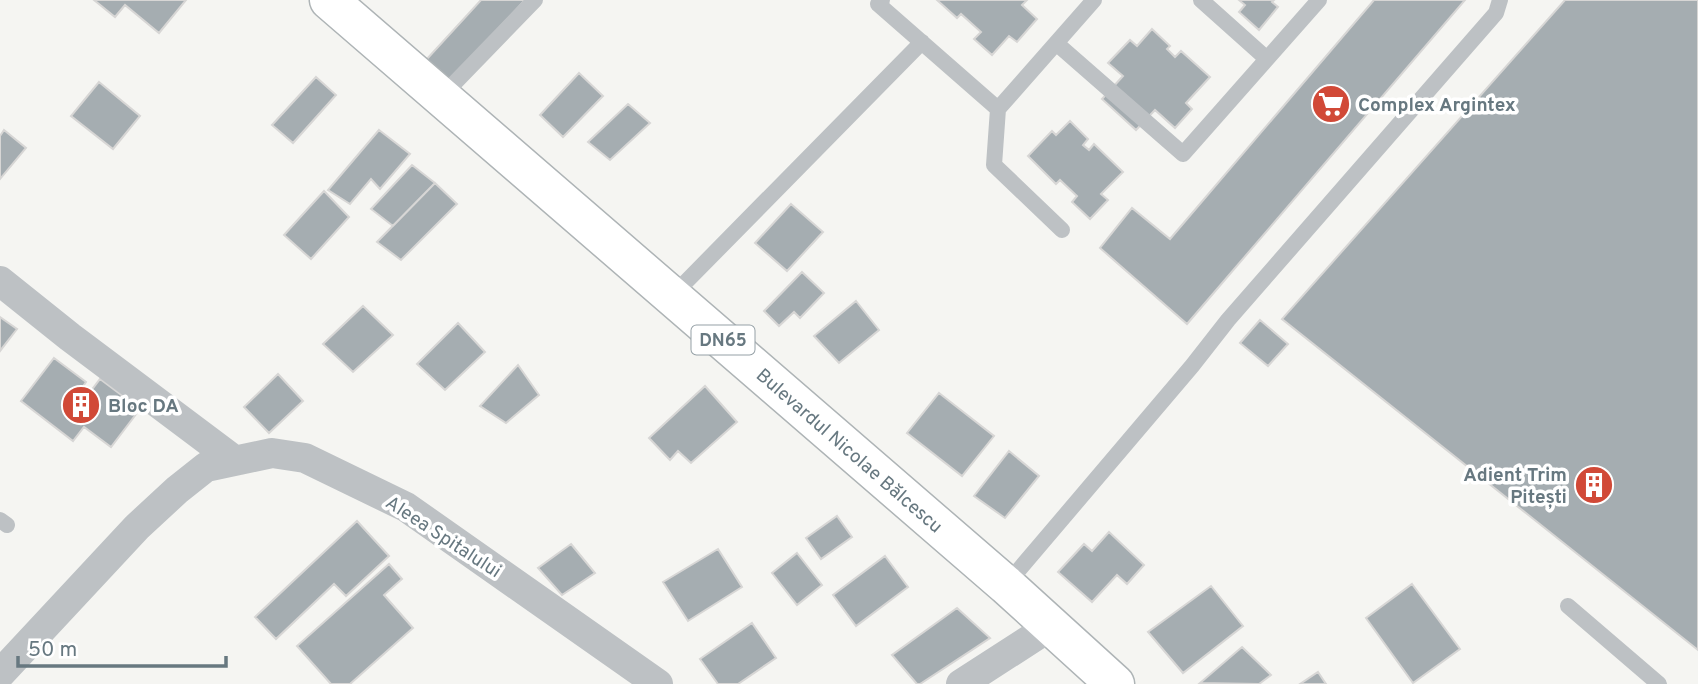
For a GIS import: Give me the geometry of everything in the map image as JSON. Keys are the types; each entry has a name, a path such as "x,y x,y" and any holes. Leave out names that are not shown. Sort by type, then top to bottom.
{"main road":[{"name":"Bulevardul Nicolae Bălcescu","path":"329,0 1006,585 1115,684"}],"street":[{"path":"0,281 234,460"},
{"name":"Aleea Spitalului","path":"0,674 137,527 177,490 206,467 272,453 305,458 406,507 658,684"},
{"path":"961,684 1052,626"}],"lane":[{"path":"441,97 535,0"},
{"path":"882,0 878,4 998,109"},
{"path":"1062,230 994,165 998,109 1094,0"},
{"path":"1201,0 1267,59"},
{"path":"1056,43 1183,154 1319,0"},
{"path":"1006,585 1228,320 1496,13 1500,0"},
{"path":"672,296 922,43"},
{"path":"1568,606 1659,684"}],"building":[{"path":"94,0 186,0 159,33 125,5 115,17"},
{"path":"481,0 525,0 450,81 426,60"},
{"path":"937,0 1027,0 1022,5 1037,19 1017,42 1009,36 992,55 974,39 981,32 961,14 957,18"},
{"path":"1239,0 1274,0 1272,2 1278,7 1259,30 1239,12 1245,5"},
{"name":"Complex Argintex","path":"1374,0 1465,0 1187,324 1100,248 1132,208 1170,239"},
{"name":"Adient Trim Pitești","path":"1565,0 1698,0 1698,650 1282,319"},
{"path":"1152,29 1170,46 1167,49 1175,57 1181,51 1210,77 1186,103 1192,109 1175,128 1155,110 1136,130 1102,99 1123,76 1108,63 1130,40 1137,46"},
{"path":"579,73 603,96 563,137 540,115"},
{"path":"316,77 336,95 293,143 272,125"},
{"path":"99,82 140,116 113,149 71,116"},
{"path":"628,104 650,123 610,160 588,142"},
{"path":"1070,121 1088,139 1083,145 1089,150 1094,144 1123,172 1101,194 1108,200 1090,219 1072,202 1077,196 1060,180 1056,184 1028,156 1052,131 1056,135"},
{"path":"4,130 26,148 0,179 0,136"},
{"path":"379,130 410,154 380,189 371,179 350,204 328,190"},
{"path":"412,165 435,183 393,226 371,209"},
{"path":"435,183 457,204 401,260 377,242"},
{"path":"324,191 349,217 311,259 284,235"},
{"path":"791,204 823,232 787,271 755,243"},
{"path":"802,272 824,293 800,318 794,312 779,326 764,311"},
{"path":"856,301 879,330 839,363 814,336"},
{"path":"363,306 393,335 353,372 323,344"},
{"path":"0,317 17,329 0,351"},
{"path":"1260,320 1288,344 1268,366 1240,343"},
{"path":"458,323 485,352 445,390 417,364"},
{"name":"Bloc DA","path":"54,358 86,382 80,391 87,396 100,379 140,409 111,447 84,427 73,441 21,401"},
{"path":"518,365 539,395 506,423 480,406"},
{"path":"278,374 303,401 269,433 244,407"},
{"path":"705,386 737,422 691,463 678,451 670,460 649,438"},
{"path":"939,393 994,436 962,476 907,433"},
{"path":"1009,451 1039,476 1005,518 974,496"},
{"path":"837,516 852,537 821,559 806,538"},
{"path":"357,521 389,556 346,596 334,584 276,639 255,617"},
{"path":"1109,532 1144,565 1127,584 1117,575 1092,602 1058,572 1084,544 1092,551"},
{"path":"571,544 595,573 562,595 538,568"},
{"path":"718,549 742,587 688,621 663,582"},
{"path":"797,553 822,585 797,605 772,573"},
{"path":"885,556 908,587 856,626 833,595"},
{"path":"389,564 402,579 384,595 413,628 350,684 331,684 297,646"},
{"path":"1412,584 1460,649 1413,683 1366,618"},
{"path":"1211,586 1243,626 1183,673 1148,632"},
{"path":"957,608 990,638 917,684 892,655"},
{"path":"752,623 776,658 738,684 718,684 700,659"},
{"path":"1242,647 1271,675 1259,684 1200,683"},
{"path":"1318,672 1326,684 1300,684"}],"place":[{"name":"Complex Argintex","path":"1331,104"},
{"name":"Bloc DA","path":"81,405"},
{"name":"Adient Trim Pitești","path":"1594,485"}]}
